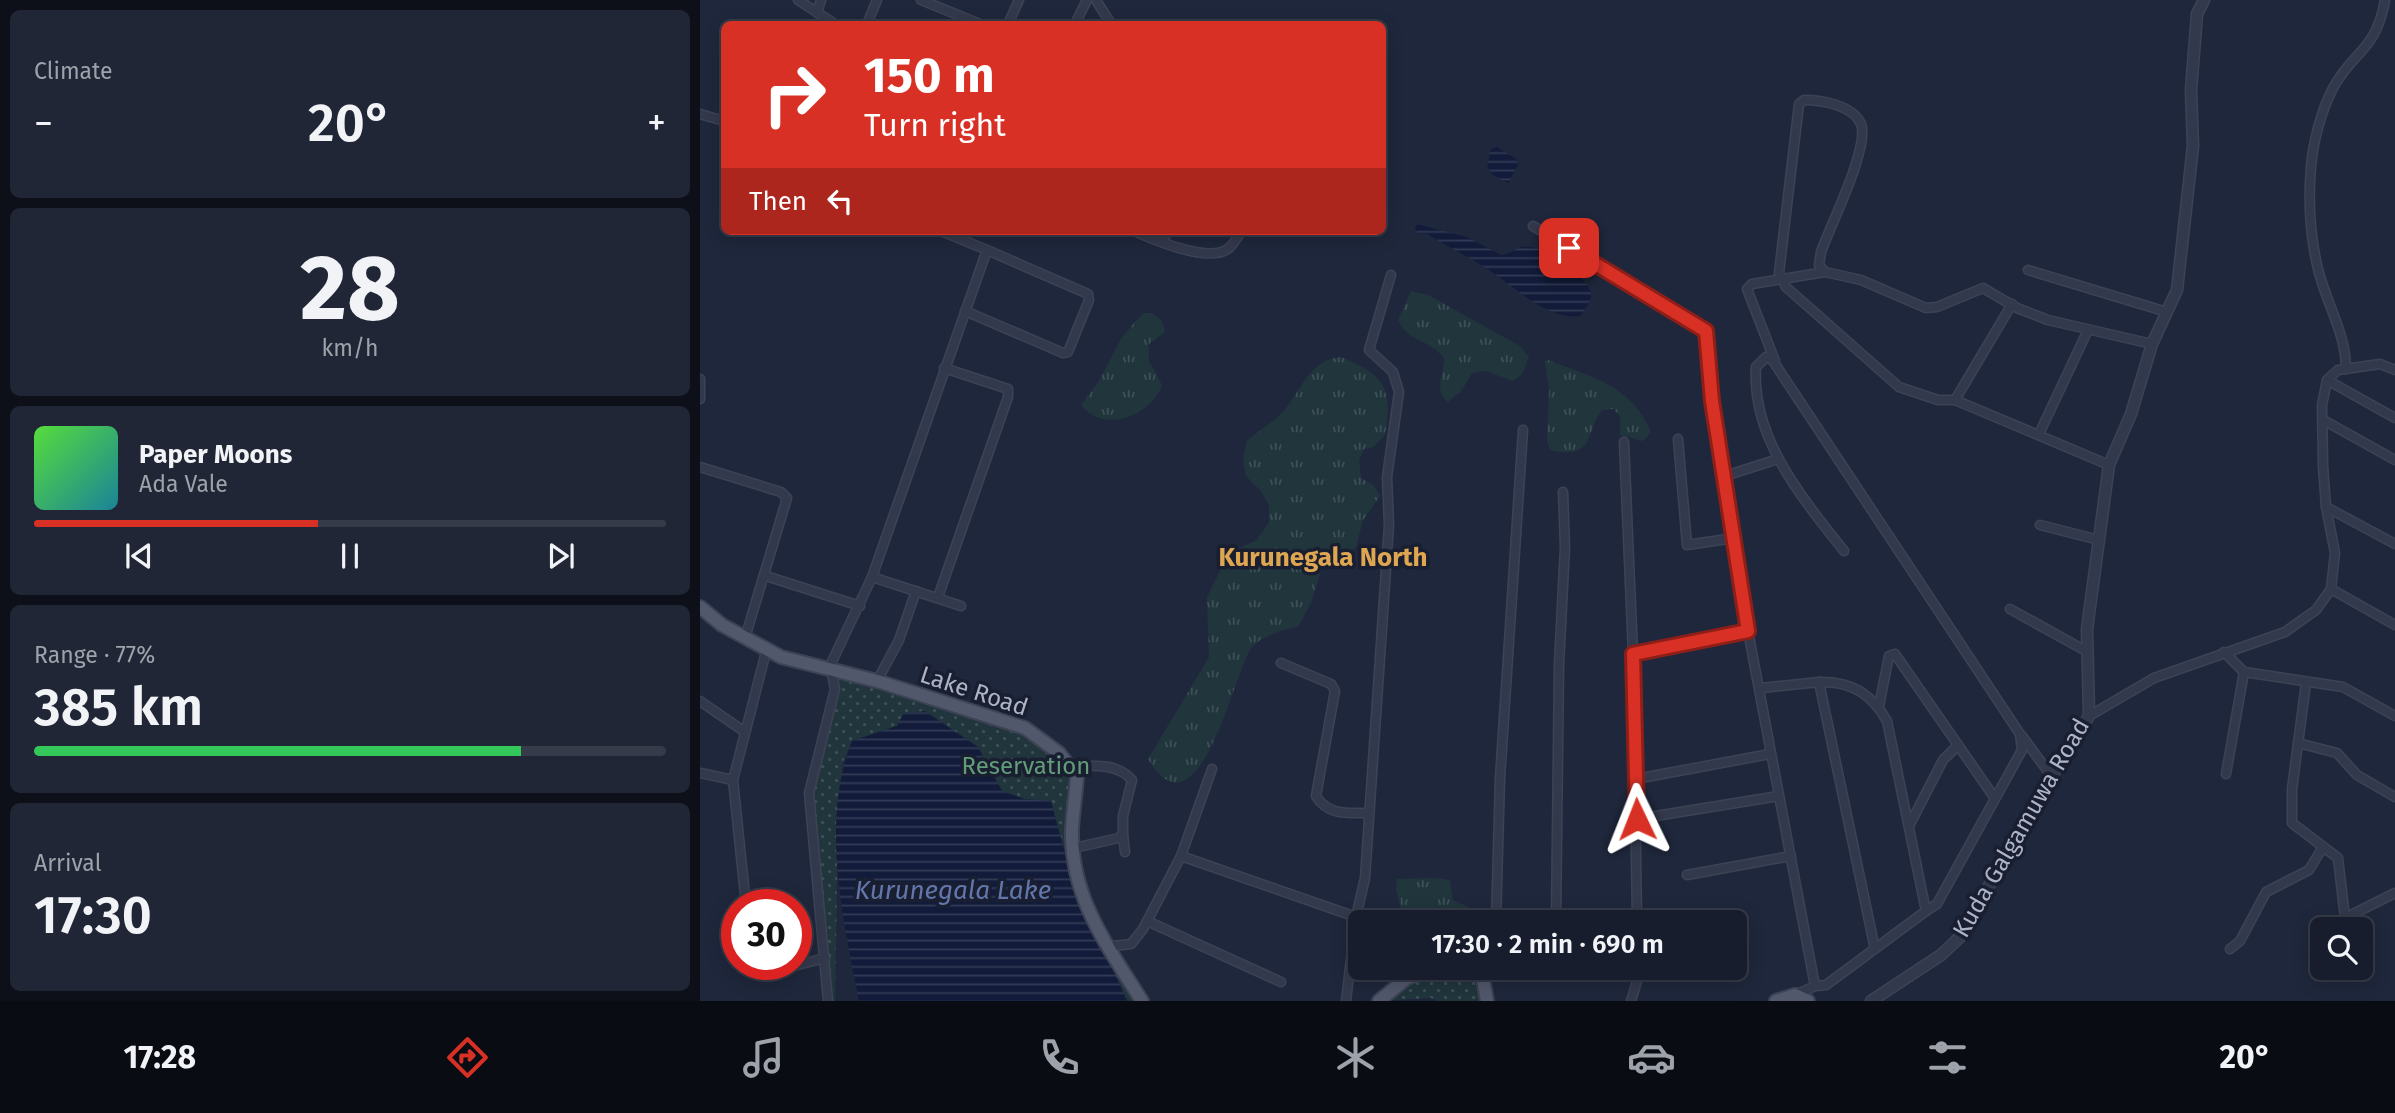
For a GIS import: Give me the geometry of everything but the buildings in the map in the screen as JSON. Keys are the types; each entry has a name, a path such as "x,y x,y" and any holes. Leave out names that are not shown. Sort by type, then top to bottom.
{"main road":[{"name":"Lake Road","path":"700,607 745,638 781,657 877,681 1025,728 1059,753 1069,766"},
{"path":"1069,766 1077,776 1074,848 1077,884 1105,947 1142,1001"},
{"path":"1379,1001 1405,980"},
{"path":"1486,980 1487,1001"},
{"path":"1776,1001 1795,995 1808,1001"}],"street":[{"path":"798,0 830,21"},
{"path":"817,13 821,0"},
{"path":"868,21 877,0"},
{"path":"921,0 973,21"},
{"path":"1009,21 1019,0"},
{"path":"1076,21 1087,0"},
{"path":"1096,0 1109,21"},
{"name":"Kuda Galgamuwa Road","path":"1871,1001 1941,954 1960,937 2089,716 2086,650 2109,465 2131,414 2152,344 2177,290 2190,192 2193,145 2191,90 2197,14 2204,0"},
{"path":"2346,369 2346,349 2319,273 2310,224 2311,165 2333,89 2371,43 2379,29 2385,0"},
{"path":"1825,272 1819,265 1821,252 1856,166 1863,135 1861,124 1851,112 1818,100 1804,100 1799,104 1779,273 1781,279 1802,303 1887,379 1923,396 1955,400 2109,465"},
{"path":"700,114 721,120"},
{"path":"1533,226 1704,329 1748,631 1761,688 1770,754 1815,986"},
{"path":"951,235 1088,294 1089,300 1079,330 1068,352 1063,353 965,311"},
{"path":"1144,235 1208,255 1228,250 1239,235"},
{"path":"1162,242 1166,235"},
{"path":"828,1001 809,793 835,689 829,670 872,577 987,250"},
{"path":"2028,270 2167,312"},
{"path":"1795,995 1815,986 1826,985 1937,904 2022,750 2020,734 1777,367 1747,289 1752,284 1825,272 1861,280 1926,308 1937,307 1983,288 2048,320 2152,344"},
{"path":"1357,910 1365,878 1389,525 1387,477 1399,392 1393,372 1369,350 1391,275"},
{"path":"1955,400 2012,304"},
{"path":"2039,434 2088,330"},
{"path":"1777,367 1766,357 1760,359 1755,379 1763,421 1778,460 1844,551"},
{"path":"2089,716 2154,678 2285,632 2316,610 2332,589 2335,553 2326,507 2322,439 2325,421 2322,405 2327,380 2338,370 2380,364 2395,370"},
{"path":"938,597 1009,397 1008,389 944,368"},
{"path":"2327,380 2395,418"},
{"path":"700,399 701,382"},
{"path":"2325,421 2395,460"},
{"path":"1496,910 1500,778 1523,430"},
{"path":"1678,439 1687,545 1734,538"},
{"path":"1624,442 1633,654 1637,910"},
{"path":"1725,476 1778,460"},
{"path":"700,467 781,492 788,498 745,638"},
{"path":"1556,910 1559,665 1565,547 1563,492"},
{"path":"2326,507 2395,544"},
{"path":"2040,525 2099,540"},
{"path":"766,576 860,606"},
{"path":"872,577 961,606"},
{"path":"2332,589 2395,625"},
{"path":"877,681 899,640 916,592"},
{"path":"2010,609 2086,650"},
{"path":"1633,654 1748,631"},
{"path":"744,889 733,780 766,649"},
{"path":"2224,652 2244,672 2343,687 2395,716"},
{"path":"1879,706 1889,656 1895,654 1994,797"},
{"path":"1281,663 1331,684 1335,691 1317,796 1322,805 1336,813 1369,813"},
{"path":"2226,774 2244,672"},
{"path":"1761,688 1819,682 1856,688 1879,706 1887,721 1926,911"},
{"path":"1819,682 1875,949"},
{"path":"2306,683 2292,789 2292,824 2338,858 2345,918 2395,893"},
{"path":"700,701 745,732"},
{"path":"2016,728 2052,777"},
{"path":"2298,743 2337,753 2357,775 2395,797"},
{"path":"1909,826 1942,760 1958,745"},
{"path":"1636,779 1770,754"},
{"path":"1069,766 1113,767 1125,772 1132,780 1123,816 1125,852"},
{"path":"1105,947 1131,944 1147,921 1181,856 1212,769"},
{"path":"700,773 733,780"},
{"path":"1637,819 1779,796"},
{"path":"1074,848 1119,838 1123,834"},
{"path":"2230,948 2240,940 2266,892 2309,870 2323,847"},
{"path":"1181,856 1348,913"},
{"path":"1687,875 1791,856"},
{"path":"1147,921 1281,982"},
{"path":"812,961 825,958"},
{"path":"1346,1001 1348,980"},
{"path":"1631,1001 1637,980"}],"green space":[{"path":"1411,291 1428,295 1520,346 1529,357 1522,374 1513,381 1486,371 1472,373 1462,390 1448,402 1440,387 1444,358 1432,347 1413,337 1398,320"},
{"path":"1143,313 1152,313 1162,321 1165,332 1149,344 1149,361 1162,385 1157,396 1138,412 1126,418 1102,419 1081,405 1099,381 1122,337"},
{"path":"1341,357 1368,370 1382,385 1386,394 1388,406 1385,435 1373,447 1364,449 1359,460 1361,478 1373,485 1380,496 1363,520 1356,547 1321,570 1311,603 1298,627 1265,638 1250,650 1223,719 1198,769 1183,781 1166,780 1148,759 1209,657 1207,597 1225,561 1235,550 1257,540 1269,522 1269,505 1261,491 1246,476 1243,460 1247,441 1282,413 1315,369 1322,363"},
{"path":"1548,360 1608,384 1621,393 1643,416 1651,432 1643,441 1620,435 1620,416 1613,409 1602,410 1582,448 1565,452 1550,450 1547,441 1549,389 1545,362"},
{"name":"Reservation","path":"831,670 1025,728 1077,776 1077,884 1142,1001 1127,1001 1104,953 1074,878 1051,801 1024,799 1002,791 978,747 897,726 852,741 843,762 838,823 835,1001 828,1001 809,793 835,689"},
{"path":"1397,879 1450,880 1453,900 1468,907 1467,910 1401,910 1396,889"},
{"path":"1415,980 1483,980 1487,1001 1437,1001 1431,998 1379,1001"}],"water":[{"path":"1497,147 1516,159 1518,165 1508,183 1493,175 1487,166 1491,149"},
{"path":"1417,224 1467,237 1501,255 1526,246 1547,253 1568,266 1585,282 1590,290 1589,302 1580,316 1567,316 1541,307 1470,258 1427,234 1418,234 1415,228"},
{"name":"Kurunegala Lake","path":"925,711 978,747 1002,791 1024,799 1051,801 1069,870 1127,1001 859,1001 841,904 838,871 837,804 842,772 852,741 897,726 904,713"}],"district":[{"name":"Kurunegala North","path":"1323,557"}],"route":[{"path":"1569,248 1706,331 1712,401 1748,631 1633,654 1637,819"}]}
